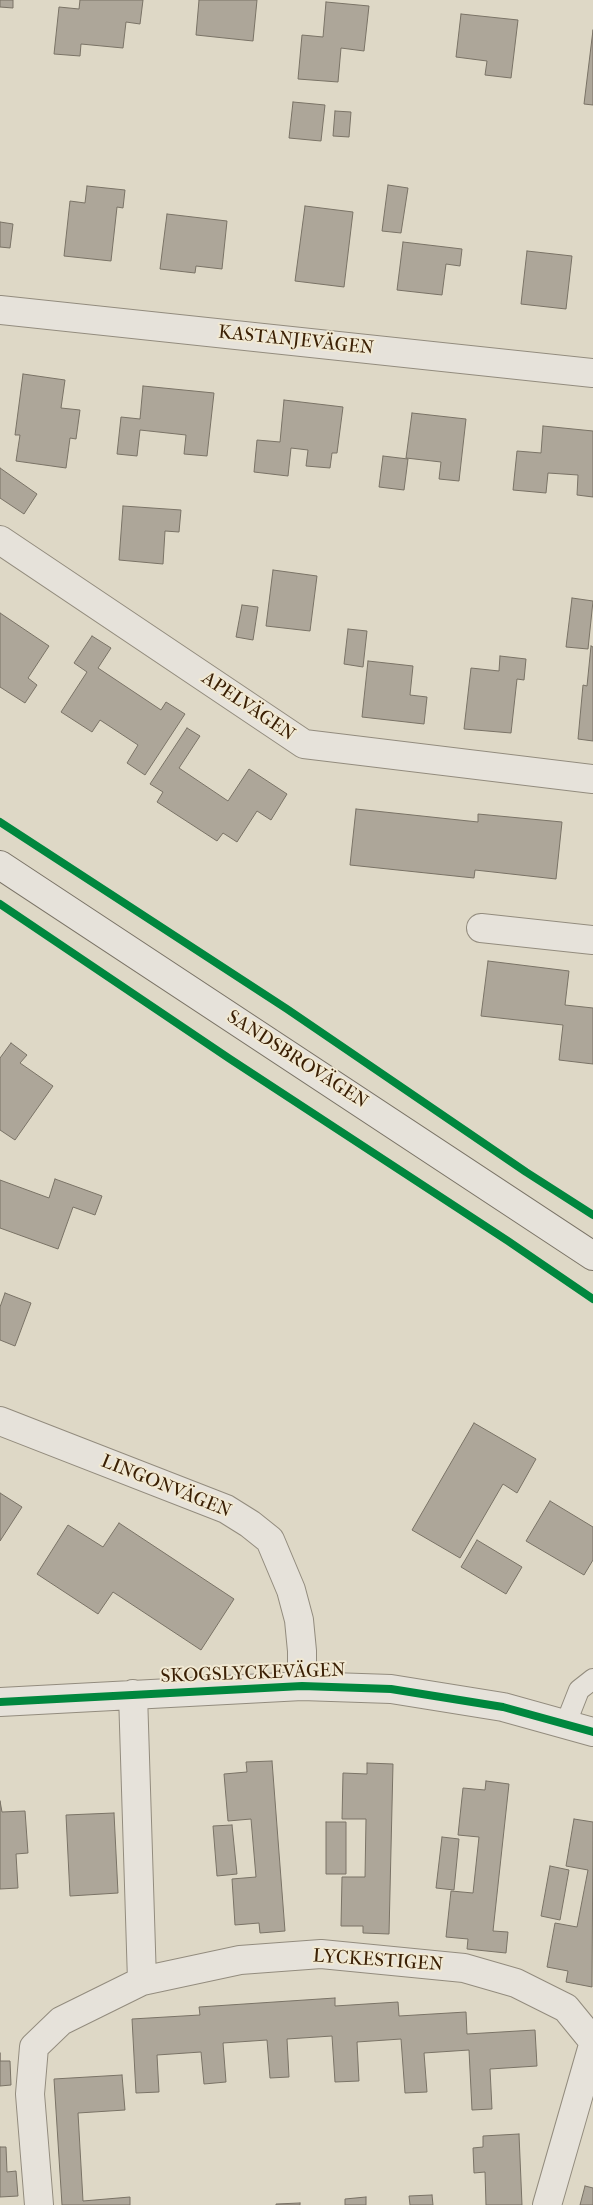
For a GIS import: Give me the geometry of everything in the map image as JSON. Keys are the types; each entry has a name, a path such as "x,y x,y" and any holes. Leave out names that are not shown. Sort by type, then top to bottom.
{"street":[{"name":"KASTANJEVÄGEN","path":"0,310 593,373"},
{"name":"APELVÄGEN","path":"0,540 304,744 593,779"},
{"name":"SANDSBROVÄGEN","path":"0,865 593,1256"},
{"path":"481,928 593,940"},
{"name":"LINGONVÄGEN","path":"0,1421 226,1509 250,1524 270,1540 291,1590 299,1620 302,1651 302,1686"},
{"name":"SKOGSLYCKEVÄGEN","path":"0,1702 302,1686 410,1691 503,1707 593,1732"},
{"path":"134,1694 142,1980"},
{"name":"LYCKESTIGEN","path":"39,2205 30,2094 34,2047 61,2021 142,1980 240,1960 320,1954 464,1968 516,1984 566,2008 593,2040"},
{"path":"547,2205 593,2044"}],"lane":[{"path":"566,1723 578,1690 593,1679"}],"building":[{"path":"0,0 13,0 13,8 0,7"},
{"path":"80,0 143,0 140,24 126,22 123,48 81,44 80,56 54,54 59,7 79,9"},
{"path":"199,0 257,0 253,41 196,35"},
{"path":"326,2 369,6 364,51 341,48 338,82 298,79 302,35 323,37"},
{"path":"461,14 518,20 511,78 485,75 487,61 456,57"},
{"path":"593,30 593,105 584,104"},
{"path":"293,102 325,105 321,141 289,138"},
{"path":"335,111 351,112 349,137 333,136"},
{"path":"388,185 408,188 401,233 382,231"},
{"path":"87,186 125,190 123,208 117,207 111,261 64,256 70,201 85,203"},
{"path":"305,206 353,212 344,287 295,281"},
{"path":"167,214 227,221 222,269 196,266 195,273 160,269"},
{"path":"0,222 13,224 10,248 0,247"},
{"path":"403,242 462,249 460,266 446,264 442,295 397,290"},
{"path":"527,251 572,256 566,309 521,304"},
{"path":"23,374 65,380 61,408 80,410 76,439 70,438 66,468 16,461 20,435 15,435"},
{"path":"143,386 214,393 207,456 184,454 186,435 140,430 137,456 117,454 121,417 140,419"},
{"path":"284,400 343,407 337,453 332,453 330,468 306,466 308,450 291,448 288,476 254,472 257,440 280,442"},
{"path":"412,413 466,419 459,481 439,479 441,462 406,458"},
{"path":"543,426 593,431 593,497 577,495 578,475 548,473 546,493 513,490 517,451 541,453"},
{"path":"383,456 408,459 404,490 379,487"},
{"path":"0,468 37,494 24,514 0,498"},
{"path":"123,506 181,510 179,532 165,531 163,564 119,560"},
{"path":"273,570 317,576 310,631 266,626"},
{"path":"572,598 593,601 588,649 566,647"},
{"path":"242,605 258,607 253,640 236,637"},
{"path":"0,613 49,646 28,678 37,685 25,703 0,687"},
{"path":"348,629 367,631 363,667 344,664"},
{"path":"92,636 111,648 98,668 161,710 166,702 185,714 145,775 127,763 138,745 100,720 92,732 61,712 87,672 74,663"},
{"path":"591,646 593,647 593,741 578,739 583,685 587,686"},
{"path":"500,656 526,659 524,680 517,679 511,733 464,729 471,668 499,671"},
{"path":"368,661 413,666 410,695 427,697 424,724 362,717"},
{"path":"187,728 200,736 179,768 228,801 249,769 287,794 271,820 257,811 237,842 223,833 217,841 157,802 163,792 150,784"},
{"path":"356,809 478,822 478,814 562,822 556,879 475,870 474,878 350,865"},
{"path":"488,961 569,971 565,1005 593,1008 593,1064 559,1060 563,1025 481,1016"},
{"path":"11,1043 27,1055 20,1063 53,1086 15,1140 0,1130 0,1058"},
{"path":"55,1179 102,1196 95,1215 73,1207 58,1249 0,1228 0,1180 49,1198"},
{"path":"5,1293 31,1303 15,1346 0,1340 0,1307"},
{"path":"474,1423 536,1459 517,1493 503,1484 460,1558 412,1530"},
{"path":"0,1493 22,1507 0,1541"},
{"path":"550,1501 593,1527 593,1560 584,1575 526,1541"},
{"path":"119,1523 234,1599 201,1650 113,1592 98,1614 37,1574 68,1525 103,1547"},
{"path":"477,1540 522,1567 506,1594 461,1567"},
{"path":"272,1761 285,1931 260,1933 259,1923 235,1925 232,1879 256,1877 251,1819 228,1821 224,1774 247,1772 246,1762"},
{"path":"367,1763 393,1764 389,1934 363,1933 363,1926 341,1926 342,1877 365,1877 366,1819 342,1819 343,1773 367,1774"},
{"path":"486,1781 509,1784 493,1931 508,1932 506,1953 467,1949 468,1939 446,1937 451,1891 473,1893 479,1837 458,1835 463,1788 485,1790"},
{"path":"0,1801 2,1812 25,1811 28,1853 16,1854 18,1888 0,1889"},
{"path":"114,1813 118,1893 70,1896 66,1815"},
{"path":"574,1819 593,1822 592,1987 566,1982 568,1971 547,1967 555,1923 577,1927 588,1870 566,1866"},
{"path":"326,1822 346,1822 346,1874 326,1874"},
{"path":"232,1825 237,1874 217,1876 213,1826"},
{"path":"442,1837 459,1839 454,1890 436,1888"},
{"path":"550,1866 569,1870 560,1920 541,1916"},
{"path":"335,1998 335,2006 398,2002 399,2016 466,2012 467,2034 535,2030 537,2066 490,2069 492,2109 472,2110 469,2050 424,2053 427,2092 405,2093 401,2039 357,2042 359,2081 335,2082 332,2036 287,2039 289,2077 270,2078 267,2040 223,2043 226,2082 204,2084 201,2052 157,2055 159,2092 136,2093 132,2019 200,2015 199,2007"},
{"path":"0,2061 10,2061 11,2085 0,2086"},
{"path":"122,2075 125,2110 78,2113 83,2201 130,2197 130,2205 62,2205 54,2079"},
{"path":"519,2134 522,2205 486,2205 485,2172 474,2173 473,2148 483,2147 483,2136"},
{"path":"0,2147 6,2147 7,2172 16,2171 18,2196 0,2197"},
{"path":"585,2186 593,2188 593,2205 580,2205"},
{"path":"432,2195 433,2205 410,2205 409,2196"},
{"path":"366,2197 366,2205 345,2205 345,2199"},
{"path":"300,2203 300,2205 276,2205 276,2204"}],"cycle path":[{"path":"0,822 287,1009 526,1172 593,1215"},
{"path":"0,904 593,1299"},
{"path":"0,1702 302,1686 391,1689 503,1707 593,1732"}]}
